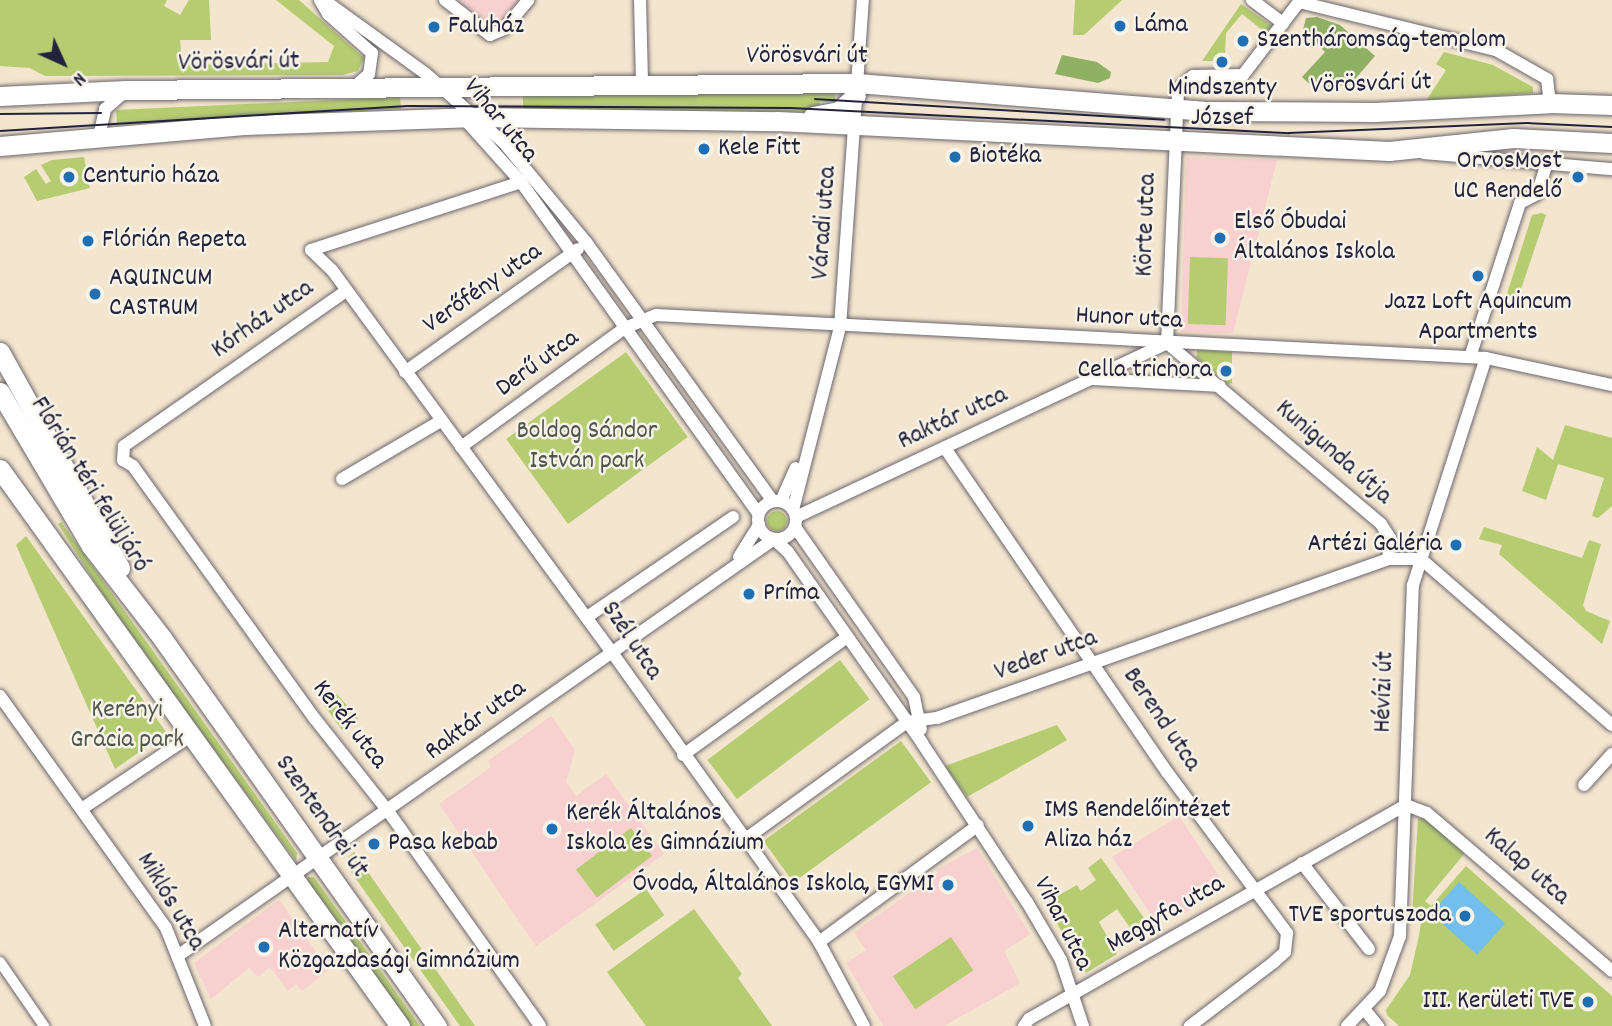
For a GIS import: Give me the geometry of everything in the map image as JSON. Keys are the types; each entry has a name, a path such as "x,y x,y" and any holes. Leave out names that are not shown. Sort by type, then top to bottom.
{"main road":[{"name":"Vörösvári út","path":"0,96 126,90 642,84 857,89 1175,109 1375,112 1550,103 1612,105"},
{"path":"777,121 832,114 849,105 857,89"},
{"path":"0,146 99,136 336,120 469,117 777,121 1172,143 1407,151 1513,138 1612,143"},
{"path":"0,352 162,638"},
{"name":"Flórián téri felüljáró","path":"0,392 68,510 115,580 162,638"},
{"path":"0,468 400,1026"},
{"name":"Szentendrei út","path":"162,638 437,1026"}],"street":[{"name":"Vihar utca","path":"322,0 442,88 521,182 759,520 788,552 978,825 1061,960 1083,1026"},
{"path":"322,0 328,14 372,53 369,74 352,88"},
{"path":"445,0 490,35 504,29 528,0"},
{"path":"640,0 642,84"},
{"name":"Váradi utca","path":"795,518 806,445 839,327 863,0"},
{"path":"1252,0 1283,23 1297,1 1496,50 1547,79 1550,103"},
{"name":"Körte utca","path":"1167,343 1172,143 1178,89 1185,80 1200,75 1243,75 1283,23"},
{"path":"99,136 105,109 126,90"},
{"name":"Vihar utca","path":"469,117 504,143 586,242 777,501 795,518"},
{"path":"1407,151 1546,166 1612,169"},
{"path":"1470,357 1520,203 1537,194 1546,166"},
{"name":"Kórház utca","path":"122,452 124,446 346,290 311,250 521,182"},
{"name":"Verőfény utca","path":"405,372 586,242"},
{"name":"Szél utca","path":"346,290 587,617 819,942 864,1026"},
{"name":"Hunor utca","path":"642,318 656,315 839,327 1486,358 1612,385"},
{"name":"Derű utca","path":"461,447 642,318"},
{"name":"Raktár utca","path":"179,955 388,811 727,568 774,539 782,538 795,518 1167,343"},
{"name":"Kunigunda útja","path":"1167,343 1381,524 1390,537 1388,559"},
{"name":"Hévízi út","path":"1347,1026 1365,1010 1380,991 1400,936 1413,584 1486,358"},
{"name":"Raktár utca","path":"1091,379 1220,386"},
{"path":"342,479 441,421"},
{"name":"Váradi utca","path":"777,501 806,445"},
{"name":"Berend utca","path":"945,449 1252,891 1281,922 1287,933 1285,951 1190,1026"},
{"name":"Kerék utca","path":"122,452 123,460 133,466 314,719 388,811 540,1026"},
{"name":"Raktár utca","path":"727,568 746,550 759,520 777,501"},
{"path":"587,617 733,517"},
{"path":"795,518 914,697 921,721 922,743"},
{"path":"1388,559 1421,559 1612,725"},
{"name":"Veder utca","path":"907,722 921,721 1095,663 1388,559"},
{"path":"683,755 847,637"},
{"name":"Miklós utca","path":"0,696 83,807 166,928 205,1026"},
{"path":"744,840 907,722"},
{"path":"83,807 192,735"},
{"path":"1584,785 1612,754"},
{"name":"Meggyfa utca","path":"1024,1026 1072,995 1406,805"},
{"name":"Kalap utca","path":"1406,805 1427,813 1612,971"},
{"path":"819,942 978,825"},
{"path":"1302,863 1368,949"},
{"path":"0,962 44,1026"},
{"path":"1365,1010 1378,1026"}],"shaded area":[{"path":"459,0 519,0 496,28"},
{"name":"Első Óbudai Általános Iskola","path":"1186,157 1277,160 1233,333 1181,332"},
{"name":"Kerék Általános Iskola és Gimnázium","path":"551,716 575,750 566,782 576,796 606,774 664,854 536,946 439,804 491,767 488,761"},
{"path":"1179,816 1220,877 1187,904 1190,910 1184,914 1178,907 1156,922 1112,857"},
{"path":"977,848 1030,934 1004,951 1020,983 944,1026 883,1026 846,963 866,950 854,932 938,873 936,870"},
{"name":"Alternatív Közgazdasági Gimnázium","path":"279,900 329,970 302,991 296,984 288,991 270,967 258,977 249,968 211,999 194,963"}],"green space":[{"path":"0,0 167,0 164,6 180,15 189,0 209,0 211,40 180,40 182,65 328,62 334,46 276,0 299,0 364,58 358,71 342,75 45,76 30,68 0,66"},
{"path":"1075,0 1122,0 1084,35 1073,35"},
{"path":"1241,4 1272,26 1266,33 1242,14 1226,33 1225,53 1218,54 1218,61 1202,61"},
{"path":"1317,17 1340,25 1375,56 1350,85 1314,88 1302,77 1325,52 1303,30 1306,18"},
{"path":"1444,52 1493,65 1533,87 1533,93 1426,101 1446,70 1436,64"},
{"path":"1062,55 1097,62 1111,72 1110,78 1098,83 1055,74"},
{"path":"835,93 835,102 820,102 819,112 523,110 523,95"},
{"path":"400,97 401,109 117,124 116,110"},
{"path":"84,157 90,188 37,201 24,177 36,169 46,184 51,181 41,165 52,160"},
{"path":"1532,215 1546,215 1517,301 1507,294"},
{"path":"1190,257 1228,258 1226,325 1188,324"},
{"path":"1197,350 1232,352 1232,383 1227,384 1197,358"},
{"name":"Boldog Sándor István park","path":"626,352 688,437 568,524 506,439"},
{"path":"1565,425 1612,438 1612,506 1598,518 1592,516 1604,478 1558,464 1546,500 1522,491 1537,447 1553,460"},
{"path":"773,511 781,511 787,521 781,531 773,531 767,525 767,517"},
{"path":"61,522 297,853 296,861 122,625 58,524"},
{"path":"1484,527 1582,558 1589,540 1601,544 1583,605 1586,611 1610,621 1602,644 1499,554 1502,545 1479,539"},
{"name":"Kerényi Grácia park","path":"26,536 171,739 164,747 158,739 115,769 16,545"},
{"path":"840,660 869,699 737,799 707,760"},
{"path":"335,692 358,718 342,730 321,701"},
{"path":"1057,725 1067,740 967,797 945,766"},
{"path":"901,741 931,782 793,882 763,841"},
{"path":"1423,817 1465,853 1425,901 1431,906 1466,866 1612,996 1612,1026 1399,1026 1387,1015 1386,1010 1410,975 1419,936 1421,922 1412,916 1418,819"},
{"path":"631,828 652,856 597,897 576,870"},
{"path":"354,852 475,1026 460,1026 349,869 348,857"},
{"path":"1101,858 1149,925 1135,935 1117,909 1099,922 1117,954 1086,973 1045,903 1077,885 1081,891 1096,880 1088,868"},
{"path":"308,877 314,877 420,1026 410,1026 307,883"},
{"path":"646,889 664,915 614,951 595,925"},
{"path":"694,909 742,974 738,978 772,1026 646,1026 607,972"},
{"path":"951,937 973,970 915,1009 893,976"}],"water":[{"name":"TVE sportuszoda","path":"1459,882 1505,923 1477,955 1431,913"}],"tram line":[{"path":"815,99 1164,120"},
{"path":"0,131 407,106 791,108 1289,133 1527,123 1612,127"},
{"path":"0,114 101,113"}],"place":[{"name":"Láma","path":"1120,26"},
{"name":"Faluház","path":"434,27"},
{"name":"Szentháromság-templom","path":"1243,41"},
{"name":"Mindszenty József","path":"1222,62"},
{"name":"Kele Fitt","path":"704,149"},
{"name":"Biotéka","path":"955,157"},
{"name":"Centurio háza","path":"69,177"},
{"name":"OrvosMost UC Rendelő","path":"1578,177"},
{"name":"Első Óbudai Általános Iskola","path":"1220,238"},
{"name":"Flórián Repeta","path":"88,241"},
{"name":"Jazz Loft Aquincum Apartments","path":"1478,276"},
{"name":"AQUINCUM CASTRUM","path":"95,294"},
{"name":"Cella trichora","path":"1226,371"},
{"name":"Artézi Galéria","path":"1456,545"},
{"name":"Príma","path":"749,594"},
{"name":"IMS Rendelőintézet Aliza ház","path":"1028,826"},
{"name":"Kerék Általános Iskola és Gimnázium","path":"552,829"},
{"name":"Pasa kebab","path":"374,844"},
{"name":"Óvoda, Általános Iskola, EGYMI","path":"948,885"},
{"name":"TVE sportuszoda","path":"1465,916"},
{"name":"Alternatív Közgazdasági Gimnázium","path":"264,947"},
{"name":"III. Kerületi TVE","path":"1588,1002"}]}
